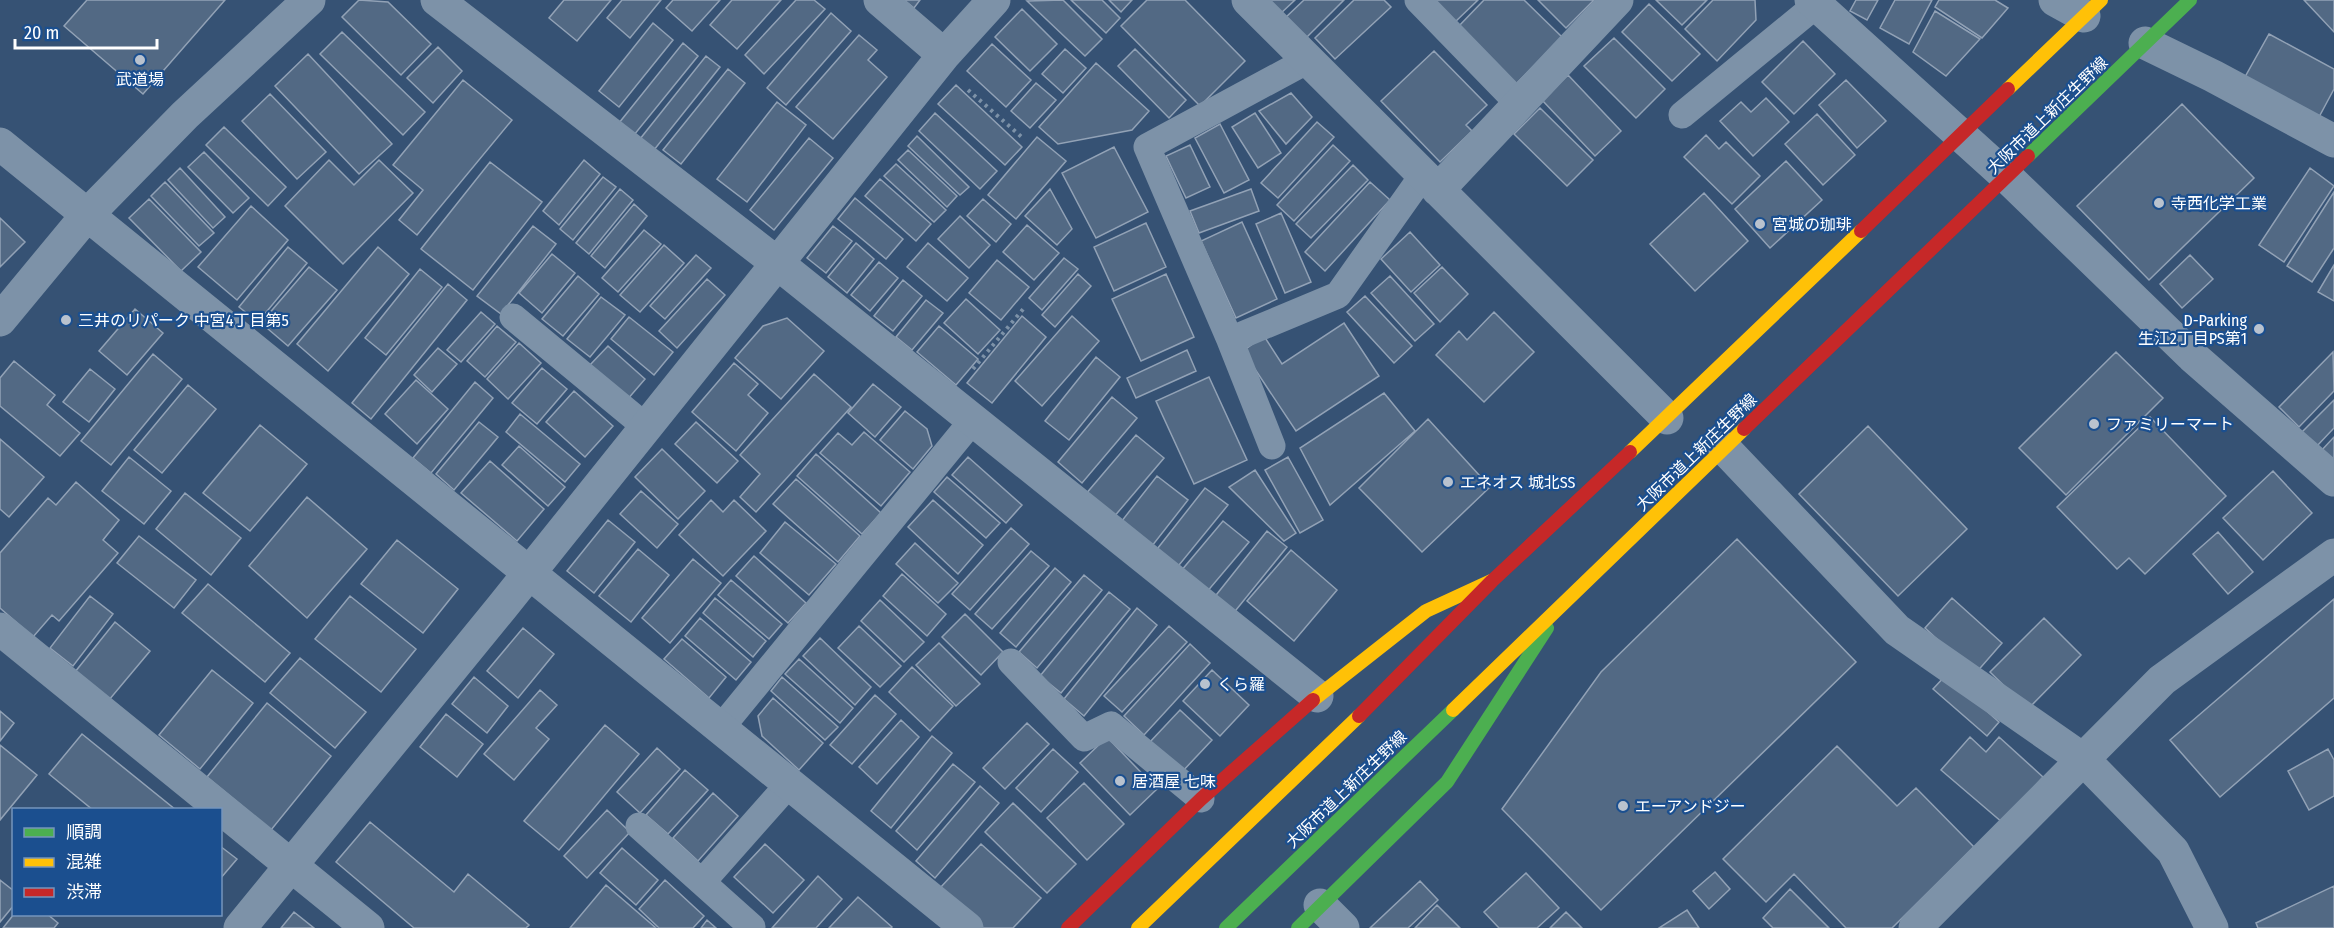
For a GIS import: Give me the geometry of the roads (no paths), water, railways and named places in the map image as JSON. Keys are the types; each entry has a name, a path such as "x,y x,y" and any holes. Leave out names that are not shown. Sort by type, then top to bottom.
{"main road":[{"name":"大阪市道上新庄生野線","path":"1226,928 2190,0"},
{"path":"1138,928 1408,668 1492,581 1667,418 2093,8"},
{"path":"1068,928 1201,799 1317,696 1426,611 1492,581"},
{"path":"1298,928 1447,782 1566,599"}],"street":[{"path":"0,320 87,215 185,115 309,0"},
{"path":"437,0 777,263 1317,696"},
{"path":"880,0 941,59"},
{"path":"240,928 941,59 994,0"},
{"path":"1248,0 1667,418"},
{"path":"1431,182 1519,104 1617,0"},
{"path":"2055,0 2093,8"},
{"path":"1814,3 2007,177 2192,356 2334,480"},
{"path":"2145,43 2213,76 2334,141"},
{"path":"0,144 968,928"},
{"path":"1724,448 1897,630 2084,760 2173,851 2212,928"},
{"path":"1915,928 2162,680 2334,555"},
{"path":"0,629 220,808"},
{"path":"222,810 368,928"},
{"path":"1320,905 1343,928"}],"lane":[{"path":"1418,0 1519,104"},
{"path":"1682,115 1814,3"},
{"path":"1272,446 1230,340 1147,147 1308,60"},
{"path":"1230,340 1338,295 1431,182"},
{"path":"513,317 646,427"},
{"path":"720,729 973,420"},
{"path":"1011,662 1084,738 1111,725 1201,799"},
{"path":"703,881 789,784"},
{"path":"639,826 752,927"}],"place":[{"name":"武道場","path":"140,60"},
{"name":"寺西化学工業","path":"2159,203"},
{"name":"宮城の珈琲","path":"1760,224"},
{"name":"三井のリパーク 中宮4丁目第5","path":"66,320"},
{"name":"D-Parking 生江2丁目PS第1","path":"2259,329"},
{"name":"ファミリーマート","path":"2094,424"},
{"name":"エネオス 城北SS","path":"1448,482"},
{"name":"くら羅","path":"1205,684"},
{"name":"居酒屋 七味","path":"1120,781"},
{"name":"エーアンドジー","path":"1623,806"}]}
